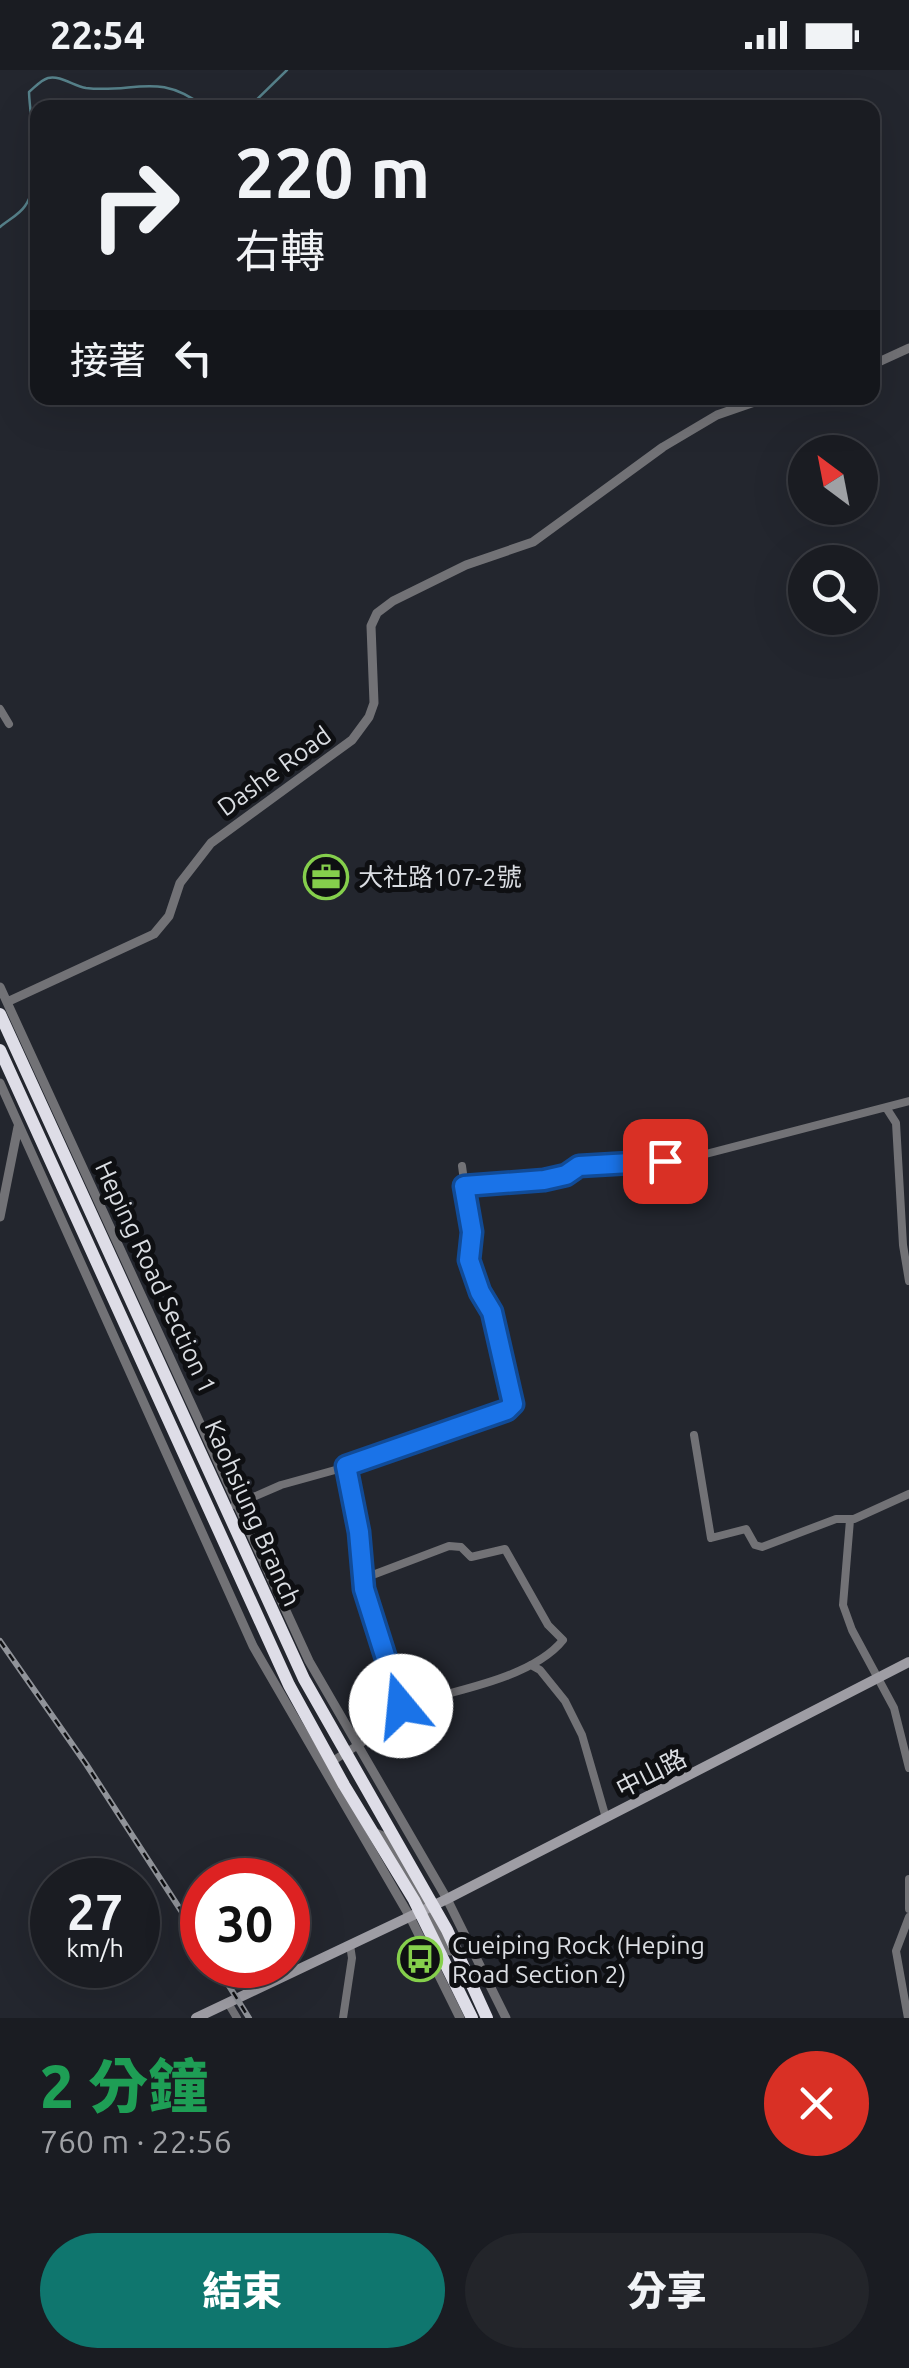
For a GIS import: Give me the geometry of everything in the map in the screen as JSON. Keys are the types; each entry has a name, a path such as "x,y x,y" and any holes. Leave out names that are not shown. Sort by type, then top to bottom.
{"highway":[{"name":"Kaohsiung Branch","path":"4,1008 304,1680 446,1930 487,2018"},
{"name":"Kaohsiung Branch","path":"0,1050 289,1685 414,1900 472,2018"}],"main road":[{"name":"中山路","path":"196,2018 448,1899 909,1662"}],"street":[{"path":"880,361 909,348"},
{"name":"Dashe Road","path":"4,1008 154,934 169,916 180,884 211,843 352,740 374,704 372,626 377,613 466,565 533,542 663,447 717,415 746,405"},
{"path":"0,709 9,724"},
{"name":"Heping Road Section 1","path":"0,987 4,1008 309,1661 448,1899 506,2018"},
{"path":"0,1083 253,1646 410,1917 460,2018"},
{"path":"464,1186 544,1180 566,1175 579,1166 632,1165 698,1156 909,1101"},
{"path":"888,1109 896,1123 904,1258 909,1280"},
{"path":"0,1217 19,1124"},
{"path":"200,1524 281,1485 507,1410 513,1404 492,1312 469,1260 472,1232 462,1166"},
{"path":"694,1435 711,1538 746,1529 755,1545 762,1547 825,1522 850,1520 909,1494"},
{"path":"346,1466 359,1532 362,1580 401,1706"},
{"path":"850,1520 843,1605 852,1630 894,1708 909,1768"},
{"path":"322,1768 387,1722 401,1706 510,1674 531,1665 563,1640 548,1625 504,1549 472,1557 461,1547 449,1546 362,1580"},
{"path":"531,1665 540,1670 564,1701 582,1735 606,1818"},
{"path":"355,1824 385,1837 456,1961 487,1980"},
{"path":"909,1880 909,1909"},
{"path":"908,2018 896,1952 909,1917"},
{"path":"342,2018 352,1958 350,1945"},
{"path":"228,2003 237,2018"}],"waterway":[{"path":"256,100 287,70"},
{"path":"30,104 29,92 48,78 86,88 160,87 195,100"},
{"path":"0,227 23,209 30,197"}],"railway":[{"path":"0,1641 180,1909"},
{"path":"230,1988 249,2018"}],"place":[{"name":"大社路107-2號","path":"326,877"},
{"name":"Cueiping Rock (Heping Road Section 2)","path":"420,1959"}],"route":[{"path":"401,1706 364,1589 359,1532 346,1466 507,1410 513,1404 492,1312 469,1260 472,1232 464,1186 544,1180 566,1175 579,1166 665,1161"}]}
